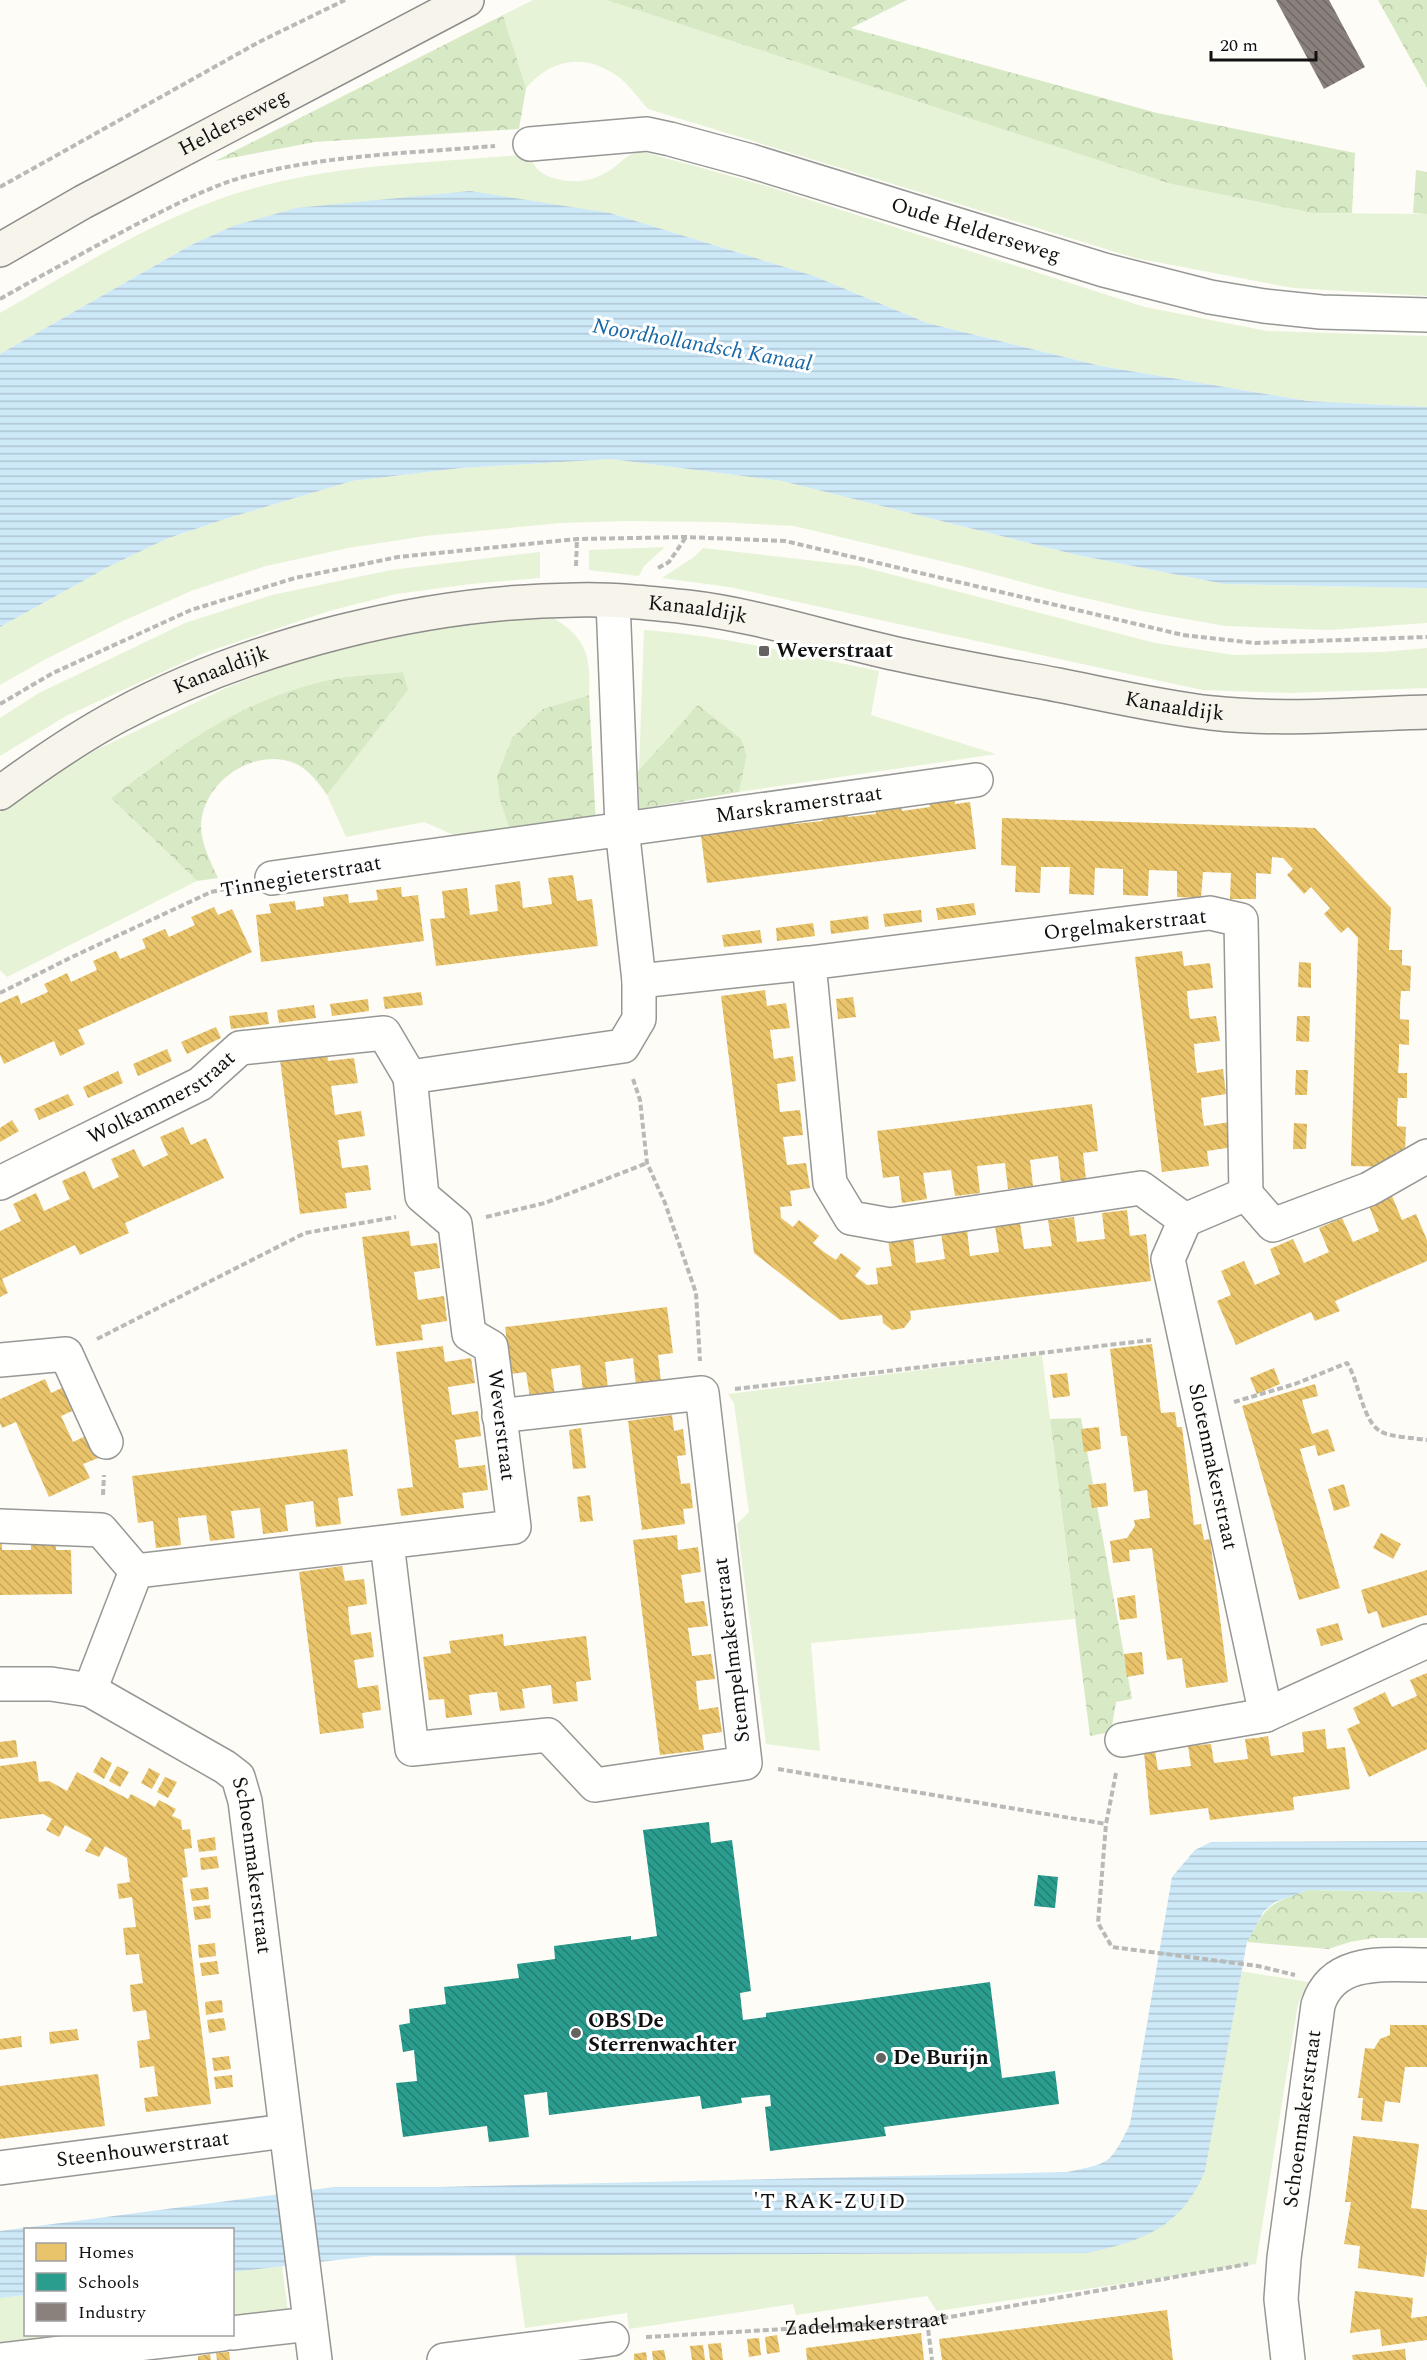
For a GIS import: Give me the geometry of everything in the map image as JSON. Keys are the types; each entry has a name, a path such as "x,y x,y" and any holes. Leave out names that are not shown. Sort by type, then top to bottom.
{"street":[{"name":"Helderseweg","path":"0,250 83,202 467,0"},
{"name":"Oude Helderseweg","path":"530,144 647,134 762,164 1104,270 1199,294 1264,306 1321,312 1427,315"},
{"name":"Kanaaldijk","path":"0,793 50,757 120,715 196,680 284,648 429,613 509,604 575,600 692,608 769,623 898,654 1210,712 1283,716 1427,712"},
{"path":"410,1077 623,1046 639,1019 639,981 622,828 613,601"},
{"name":"Marskramerstraat","path":"622,828 976,780"},
{"name":"Tinnegieterstraat","path":"272,878 622,828"},
{"name":"Orgelmakerstraat","path":"639,981 809,963 1210,913 1241,920 1246,1194"},
{"path":"809,963 830,1183 851,1218 890,1225 1141,1188 1185,1220 1246,1194 1273,1226 1369,1189 1427,1156 1427,1149"},
{"name":"Wolkammerstraat","path":"0,1183 200,1084 240,1048 384,1033 410,1077"},
{"name":"Weverstraat","path":"136,1571 514,1527 491,1347 470,1334 446,1217 422,1196 410,1077"},
{"name":"Slotenmakerstraat","path":"1185,1220 1168,1259 1266,1715"},
{"path":"0,1360 66,1354 106,1442"},
{"path":"499,1416 702,1393"},
{"name":"Stempelmakerstraat","path":"387,1543 412,1749 548,1735 595,1785 745,1763 702,1393"},
{"path":"0,1526 101,1530 136,1571 90,1690"},
{"path":"1122,1740 1266,1715 1427,1641"},
{"name":"Schoenmakerstraat","path":"0,1684 51,1684 90,1690 215,1760 238,1777 247,1813 310,2324"},
{"name":"Schoenmakerstraat","path":"1287,2360 1281,2299 1284,2258 1318,2005 1329,1983 1336,1977 1361,1967 1427,1965"},
{"name":"Steenhouwerstraat","path":"0,2168 285,2131"},
{"path":"234,2333 310,2324 315,2360"},
{"path":"2,2360 206,2336"},
{"path":"444,2360 612,2339"}],"path":[{"path":"0,187 259,42 345,0"},
{"path":"0,300 76,256 194,195 243,178 289,167 357,158 530,144"},
{"name":"Tinnegieterstraat","path":"0,993 211,892 272,878"},
{"path":"623,1046 640,1100 647,1163 665,1203 696,1293 702,1393 1185,1336"},
{"path":"66,1354 305,1233 545,1203 647,1163"},
{"path":"1202,1412 1295,1384 1347,1363 1353,1372 1370,1420 1380,1432 1427,1440"},
{"path":"101,1530 106,1442"},
{"path":"1122,1740 1106,1824 1098,1923 1112,1947 1258,1966"},
{"path":"745,1763 1106,1824"},
{"name":"Zadelmakerstraat","path":"612,2339 927,2321 1284,2258"},
{"path":"927,2321 932,2360"}],"green space":[{"path":"533,0 606,0 1171,184 1312,213 1427,214 1427,296 1293,288 1135,258 648,109 620,78 592,64 568,62 557,65 536,78 526,88 503,15"},
{"path":"606,0 907,0 851,28 1157,113 1355,153 1352,213 1312,213 1171,184"},
{"path":"1378,0 1427,0 1427,88"},
{"path":"503,15 526,88 519,129 315,142 215,161"},
{"path":"640,151 763,185 1145,307 1267,331 1427,336 1427,407 1308,401 1101,366 927,323 814,276 610,213 233,226 191,245 0,354 0,313 125,241 190,210 224,197 292,179 359,168 530,154 539,171 559,179 576,181 600,176 630,155"},
{"path":"1416,170 1427,172 1427,214 1413,213"},
{"path":"611,459 782,481 1077,555 1224,584 1427,588 1427,623 1329,630 1225,626 1141,611 1059,592 794,526 719,522 561,523 425,536 348,548 266,566 191,591 123,621 46,659 0,685 0,627 108,567 166,539 352,481 461,468"},
{"path":"665,547 644,566 639,576 589,570 589,550"},
{"path":"703,548 859,566 1155,643 1234,655 1383,652 1427,648 1427,688 1290,693 1202,690 729,587 662,578 694,557"},
{"path":"540,552 540,578 396,594 329,611 204,653 66,716 0,756 0,718 39,693 185,623 272,595 391,570"},
{"path":"553,618 564,625 580,641 589,670 589,695 543,709 512,738 512,836 470,842 424,822 346,837 327,795 407,690 403,672 327,680 287,692 232,716 184,745 111,798 197,881 7,977 0,970 0,812 71,762 226,688 299,659 414,628 470,621"},
{"path":"644,630 733,641 879,671 871,715 996,754 739,792 747,757 698,706 639,771"},
{"path":"403,672 408,690 327,795 304,769 294,763 279,759 247,764 220,783 210,795 201,826 205,846 218,878 197,881 111,798 184,745 232,716 259,703 327,680"},
{"path":"589,695 596,825 512,836 500,800 497,776 512,738 543,709"},
{"path":"698,705 741,739 747,756 739,792 639,809 638,771"},
{"path":"1042,1355 1075,1619 811,1643 820,1751 766,1744 737,1524 749,1512 734,1403 728,1394"},
{"path":"1081,1418 1132,1699 1116,1702 1111,1732 1090,1736 1050,1419"},
{"path":"1308,1890 1427,1892 1427,1938 1373,1938 1328,1949 1247,1942 1270,1907"},
{"path":"1240,1971 1308,1982 1298,2004 1256,2264 937,2311 927,2296 796,2315 793,2304 629,2329 627,2313 525,2328 515,2255 1087,2253 1205,2171"},
{"path":"282,2266 288,2312 234,2319 234,2272"},
{"path":"24,2295 24,2336 91,2336 0,2346 0,2298"}],"water":[{"name":"Noordhollandsch Kanaal","path":"470,191 610,213 814,276 927,323 1101,366 1308,401 1427,407 1427,588 1224,584 1077,555 782,481 611,459 461,468 352,481 166,539 108,567 0,627 0,354 191,245 233,226 296,208"},
{"path":"1427,1841 1427,1892 1308,1890 1275,1902 1264,1911 1247,1942 1205,2171 1185,2206 1172,2218 1143,2237 1087,2253 372,2256 234,2272 234,2228 24,2228 24,2295 0,2298 0,2231 334,2187 439,2187 1067,2172 1101,2163 1113,2154 1130,2124 1172,1877 1195,1850 1211,1842"}],"building: Homes":[{"path":"954,795 955,804 970,802 976,849 707,883 701,836 716,834 715,825 740,822 741,831 770,827 768,818 793,815 794,824 823,821 822,812 847,808 848,817 876,814 875,805 901,802 902,811 930,807 929,798"},
{"path":"1002,818 1315,828 1391,908 1389,950 1402,950 1402,965 1411,966 1410,991 1401,991 1400,1005 1400,1019 1409,1020 1409,1045 1399,1044 1398,1073 1407,1073 1407,1098 1398,1098 1397,1112 1397,1126 1406,1127 1405,1152 1396,1152 1395,1167 1351,1166 1358,938 1348,927 1341,933 1324,914 1330,908 1311,887 1304,894 1287,875 1293,869 1283,858 1272,857 1271,874 1256,873 1256,899 1230,899 1231,873 1203,872 1201,898 1177,897 1177,871 1149,870 1148,896 1123,895 1123,869 1095,868 1094,895 1069,894 1070,867 1041,867 1040,893 1015,892 1016,866 1001,865"},
{"path":"573,875 577,901 592,899 598,946 436,966 430,919 445,918 442,891 467,888 470,915 498,911 495,885 520,881 523,908 552,904 548,878"},
{"path":"401,887 402,897 418,895 424,941 261,962 256,915 271,913 269,904 295,901 296,910 324,906 323,897 348,894 349,903 378,900 376,890"},
{"path":"974,903 976,915 938,920 936,908"},
{"path":"214,907 218,915 232,909 252,952 78,1030 85,1044 60,1056 54,1041 4,1064 0,1055 0,1003 18,995 21,1004 48,992 44,984 67,973 71,982 97,970 93,961 116,951 120,959 146,948 142,939 165,929 169,937 195,925 191,917"},
{"path":"921,910 922,922 885,927 883,914"},
{"path":"868,916 869,929 831,934 830,921"},
{"path":"813,923 815,936 777,941 776,928"},
{"path":"760,930 762,943 724,947 722,935"},
{"path":"1182,951 1184,966 1210,963 1213,988 1187,991 1188,1005 1190,1019 1216,1016 1220,1041 1194,1044 1195,1059 1197,1073 1223,1069 1226,1094 1201,1098 1202,1112 1204,1126 1230,1122 1233,1147 1207,1151 1209,1166 1162,1172 1135,957"},
{"path":"1299,962 1311,963 1311,988 1298,987"},
{"path":"765,990 767,1006 786,1003 790,1028 770,1030 774,1059 793,1056 796,1081 777,1084 780,1112 800,1110 803,1135 783,1137 787,1165 806,1163 810,1188 790,1191 792,1206 780,1207 781,1218 793,1227 799,1220 819,1236 813,1243 824,1252 836,1260 841,1253 861,1268 855,1276 867,1285 878,1284 876,1268 892,1266 888,1240 913,1237 916,1263 945,1259 941,1233 967,1230 970,1256 999,1252 995,1226 1020,1223 1024,1249 1052,1246 1048,1220 1074,1217 1077,1242 1105,1239 1102,1213 1127,1210 1130,1236 1146,1234 1151,1281 910,1311 911,1319 904,1328 892,1330 883,1323 882,1315 840,1320 754,1253 721,996"},
{"path":"421,992 423,1005 385,1009 383,997"},
{"path":"853,997 856,1017 838,1019 836,999"},
{"path":"368,999 369,1011 332,1016 330,1004"},
{"path":"314,1005 316,1018 279,1023 277,1010"},
{"path":"267,1012 269,1024 231,1029 229,1016"},
{"path":"1297,1016 1310,1016 1309,1042 1296,1041"},
{"path":"216,1027 221,1038 187,1054 181,1042"},
{"path":"326,1046 328,1061 354,1058 358,1083 331,1086 335,1115 361,1111 365,1136 338,1140 342,1168 368,1165 371,1190 345,1193 347,1208 300,1214 279,1052"},
{"path":"167,1049 172,1061 138,1076 133,1064"},
{"path":"1296,1070 1308,1070 1307,1095 1295,1095"},
{"path":"118,1071 123,1083 88,1098 83,1087"},
{"path":"68,1094 74,1105 39,1120 34,1109"},
{"path":"1092,1104 1098,1151 1083,1153 1086,1179 1061,1183 1058,1156 1030,1160 1033,1186 1008,1189 1005,1163 977,1166 980,1193 955,1196 951,1170 923,1173 927,1199 902,1203 899,1176 883,1178 877,1131"},
{"path":"12,1120 19,1131 0,1142 0,1128"},
{"path":"1294,1123 1307,1124 1306,1149 1293,1149"},
{"path":"183,1127 191,1145 206,1138 224,1178 125,1223 129,1233 80,1255 75,1245 2,1279 8,1293 0,1297 0,1231 21,1221 13,1204 36,1193 44,1211 70,1199 62,1181 85,1171 93,1189 119,1177 111,1159 134,1149 143,1167 168,1155 160,1137"},
{"path":"1392,1196 1402,1220 1416,1214 1427,1240 1427,1261 1335,1301 1340,1311 1315,1321 1311,1312 1236,1345 1217,1301 1231,1295 1221,1271 1244,1261 1255,1285 1280,1274 1270,1249 1293,1239 1304,1263 1329,1252 1319,1228 1342,1218 1353,1242 1379,1231 1369,1206"},
{"path":"409,1231 411,1246 437,1243 440,1268 414,1272 418,1300 444,1296 447,1321 421,1325 423,1340 376,1346 362,1237"},
{"path":"667,1307 673,1353 658,1355 661,1382 636,1385 633,1358 605,1362 608,1388 583,1392 580,1365 551,1369 555,1395 530,1398 526,1372 511,1374 505,1327"},
{"path":"1152,1344 1161,1413 1175,1412 1177,1427 1182,1427 1194,1525 1201,1524 1204,1540 1210,1539 1228,1682 1186,1688 1182,1658 1167,1660 1152,1548 1129,1550 1130,1561 1113,1563 1110,1541 1127,1538 1135,1526 1134,1520 1150,1518 1147,1490 1134,1492 1127,1436 1121,1436 1110,1349"},
{"path":"443,1346 445,1362 471,1358 475,1383 448,1387 452,1415 478,1411 481,1436 455,1440 459,1468 485,1465 488,1490 462,1493 464,1508 401,1516 397,1489 413,1487 396,1352"},
{"path":"1274,1368 1280,1384 1257,1394 1250,1378"},
{"path":"1067,1373 1070,1396 1053,1398 1050,1375"},
{"path":"45,1379 51,1393 68,1385 79,1408 61,1416 73,1442 90,1434 101,1457 83,1464 90,1478 49,1497 16,1422 2,1428 0,1423 0,1399"},
{"path":"1315,1384 1318,1396 1302,1400 1307,1418 1312,1434 1328,1429 1335,1451 1318,1456 1315,1445 1300,1449 1340,1588 1299,1600 1242,1406"},
{"path":"672,1415 674,1431 683,1429 686,1455 677,1456 681,1484 690,1483 693,1508 683,1509 685,1524 642,1530 628,1421"},
{"path":"1099,1427 1101,1449 1084,1452 1081,1429"},
{"path":"581,1428 586,1468 573,1469 569,1430"},
{"path":"347,1449 353,1496 338,1498 341,1524 316,1527 313,1501 285,1505 288,1531 263,1534 260,1508 231,1511 235,1538 210,1541 206,1515 178,1518 181,1545 156,1548 153,1521 138,1523 132,1476"},
{"path":"1106,1483 1108,1506 1092,1508 1088,1485"},
{"path":"1344,1484 1350,1506 1334,1511 1328,1489"},
{"path":"590,1495 593,1521 580,1522 577,1497"},
{"path":"1381,1533 1401,1544 1393,1559 1373,1548"},
{"path":"677,1535 678,1550 698,1547 701,1572 681,1575 685,1603 704,1601 708,1626 688,1628 692,1656 711,1654 715,1679 696,1681 699,1710 718,1707 722,1732 702,1735 704,1750 660,1755 633,1540"},
{"path":"0,1541 2,1541 2,1550 31,1550 31,1541 56,1541 56,1550 71,1550 72,1594 0,1595"},
{"path":"342,1566 345,1581 364,1579 367,1604 348,1607 349,1620 351,1635 371,1632 374,1657 354,1660 358,1688 378,1685 381,1710 362,1713 364,1728 320,1734 299,1572"},
{"path":"1427,1570 1427,1615 1382,1628 1377,1611 1368,1614 1361,1590"},
{"path":"1135,1595 1137,1618 1120,1620 1117,1598"},
{"path":"1338,1623 1343,1640 1321,1646 1316,1629"},
{"path":"503,1634 504,1646 586,1636 591,1680 576,1682 578,1701 553,1704 551,1685 522,1689 525,1708 500,1711 497,1692 483,1693 469,1695 472,1715 446,1718 444,1699 429,1700 423,1657 451,1653 449,1641"},
{"path":"1142,1652 1144,1674 1127,1677 1124,1654"},
{"path":"1427,1673 1427,1749 1369,1777 1347,1729 1360,1723 1353,1708 1385,1692 1392,1707 1417,1696 1410,1680"},
{"path":"1325,1729 1327,1749 1345,1747 1350,1789 1293,1797 1294,1810 1210,1820 1208,1808 1150,1815 1144,1752 1155,1751 1158,1770 1191,1766 1188,1746 1211,1744 1214,1763 1248,1759 1245,1739 1268,1736 1271,1756 1304,1752 1302,1732"},
{"path":"16,1740 18,1757 0,1759 0,1742"},
{"path":"101,1757 112,1763 104,1779 93,1772"},
{"path":"36,1761 39,1782 49,1781 67,1791 77,1772 128,1799 131,1794 155,1807 159,1800 176,1809 172,1816 181,1820 182,1830 190,1829 192,1848 184,1849 188,1877 182,1878 211,2104 146,2112 144,2098 158,2096 154,2066 140,2068 137,2041 150,2039 146,2010 133,2012 131,1998 130,1985 143,1983 139,1954 126,1955 123,1928 136,1927 132,1897 119,1899 117,1884 130,1882 127,1858 105,1846 99,1857 85,1851 92,1839 65,1825 59,1837 46,1830 52,1819 43,1814 0,1819 0,1766"},
{"path":"117,1766 129,1772 120,1787 109,1781"},
{"path":"149,1768 160,1774 152,1789 141,1783"},
{"path":"165,1777 177,1782 168,1798 157,1792"},
{"path":"215,1837 216,1850 199,1852 197,1840"},
{"path":"217,1856 219,1868 201,1870 200,1858"},
{"path":"208,1887 209,1899 192,1901 190,1889"},
{"path":"210,1905 211,1918 195,1920 193,1907"},
{"path":"215,1943 216,1956 199,1958 198,1945"},
{"path":"217,1961 219,1974 202,1976 200,1963"},
{"path":"222,2000 223,2012 206,2015 205,2002"},
{"path":"224,2018 226,2030 209,2033 207,2020"},
{"path":"1390,2025 1427,2025 1427,2067 1405,2067 1400,2103 1385,2101 1382,2122 1361,2120 1363,2098 1358,2098 1365,2048 1374,2049 1380,2039 1390,2035"},
{"path":"77,2029 79,2040 50,2044 49,2032"},
{"path":"21,2036 22,2047 0,2050 0,2039"},
{"path":"229,2056 231,2069 214,2071 212,2058"},
{"path":"98,2074 105,2126 0,2139 0,2086"},
{"path":"232,2075 233,2087 216,2089 214,2077"},
{"path":"1353,2136 1419,2144 1411,2208 1427,2210 1427,2253 1424,2277 1358,2268 1360,2246 1344,2244 1351,2202 1345,2202"},
{"path":"1355,2291 1413,2298 1411,2318 1427,2316 1427,2340 1382,2346 1380,2329 1350,2333"},
{"path":"1167,2310 1173,2360 942,2360 939,2339"},
{"path":"921,2333 924,2360 807,2360 806,2348"},
{"path":"777,2335 780,2352 767,2354 765,2337"},
{"path":"759,2338 761,2355 749,2357 747,2339"},
{"path":"721,2343 723,2360 710,2360 708,2344"},
{"path":"703,2345 705,2360 692,2360 690,2346"},
{"path":"1405,2349 1406,2360 1353,2360 1352,2355"},
{"path":"664,2350 666,2360 653,2360 652,2351"},
{"path":"229,2352 230,2360 217,2360 216,2353"},
{"path":"646,2352 647,2360 634,2360 634,2354"},
{"path":"210,2354 211,2360 198,2360 198,2356"}],"building: Schools":[{"path":"709,1822 711,1843 732,1840 751,1991 740,1993 743,2020 766,2017 766,2013 990,1982 1002,2078 1055,2071 1059,2104 884,2127 886,2136 770,2151 765,2107 771,2106 770,2095 741,2098 742,2103 702,2109 700,2096 549,2115 547,2092 524,2095 529,2137 489,2142 487,2126 403,2137 396,2083 417,2081 414,2050 403,2052 399,2025 410,2023 409,2009 446,2004 444,1987 519,1978 517,1964 555,1959 554,1946 631,1936 631,1940 657,1936 643,1830"},
{"path":"1038,1875 1058,1877 1055,1908 1034,1906"}],"building: Industry":[{"path":"1276,0 1329,0 1365,67 1324,89"}],"place":[{"name":"Weverstraat","path":"764,651"},
{"name":"OBS De Sterrenwachter","path":"576,2033"},
{"name":"De Burijn","path":"881,2058"}],"district":[{"name":"'T RAK-ZUID","path":"830,2201"}]}
